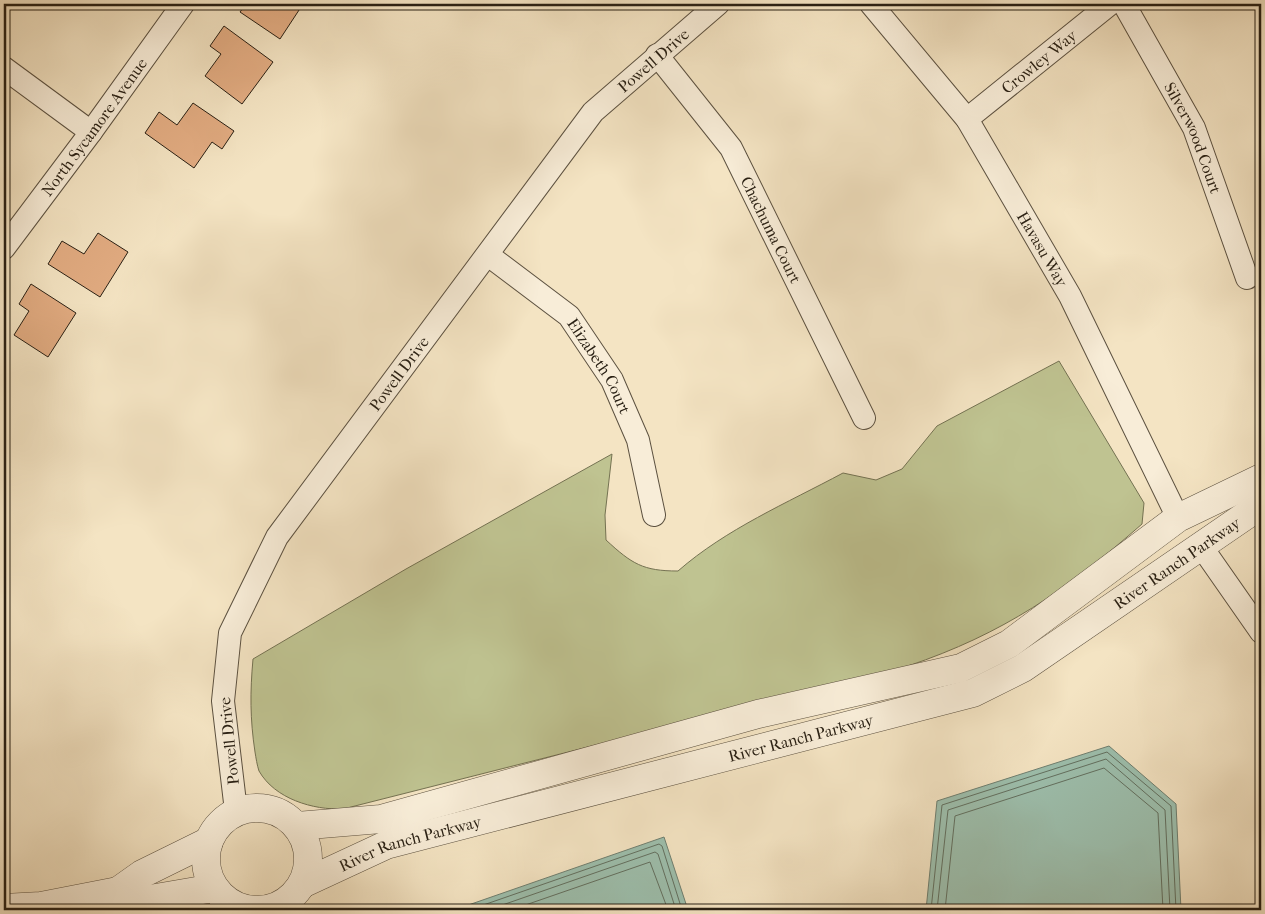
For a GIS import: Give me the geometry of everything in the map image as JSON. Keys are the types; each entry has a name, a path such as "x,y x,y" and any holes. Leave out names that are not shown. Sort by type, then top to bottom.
{"street":[{"name":"North Sycamore Avenue","path":"4,248 91,132 183,4"},
{"name":"Powell Drive","path":"236,811 223,701 230,633 277,536 593,112 718,4"},
{"name":"Havasu Way","path":"871,4 967,119 1070,296 1178,518"},
{"name":"Crowley Way","path":"967,119 1110,4"},
{"name":"Silverwood Court","path":"1124,4 1194,128 1246,278"},
{"name":"Chachuma Court","path":"657,55 731,148 864,418"},
{"path":"4,68 91,132"},
{"name":"Elizabeth Court","path":"488,255 569,316 612,380 638,440 654,515"},
{"name":"River Ranch Parkway","path":"297,826 381,819 758,714 961,668 1009,644 1178,518 1261,478"},
{"name":"River Ranch Parkway","path":"302,884 386,845 973,693 1023,668 1261,505"},
{"path":"1201,546 1261,632"},
{"path":"253,807 269,808 285,815 297,826 305,840 308,855 307,870 302,884 293,896 281,905 266,910 237,907 224,899 214,888 208,874 205,859 209,840 223,819 236,811 253,807"},
{"path":"4,908 42,906 118,891 142,874 209,840"},
{"path":"118,891 150,899 214,888"}],"shaded area":[{"path":"1059,361 1144,503 1142,524 1087,570 1060,589 1032,608 974,640 908,666 343,809 307,805 296,801 275,789 259,771 251,717 253,659 406,569 612,454 605,515 606,540 623,555 647,568 678,571 716,542 737,529 843,473 876,480 902,469 937,426"}],"water":[{"path":"1109,746 1176,804 1181,910 926,910 937,801"},
{"path":"664,837 688,910 454,910"}],"building":[{"path":"246,4 303,4 280,39 240,12"},
{"path":"224,26 273,62 242,104 205,76 221,54 210,46"},
{"path":"193,103 234,131 222,149 212,142 194,168 145,133 159,112 177,125"},
{"path":"98,233 128,252 100,297 48,264 62,241 84,254"},
{"path":"31,284 76,313 48,357 14,335 29,311 19,304"}]}
